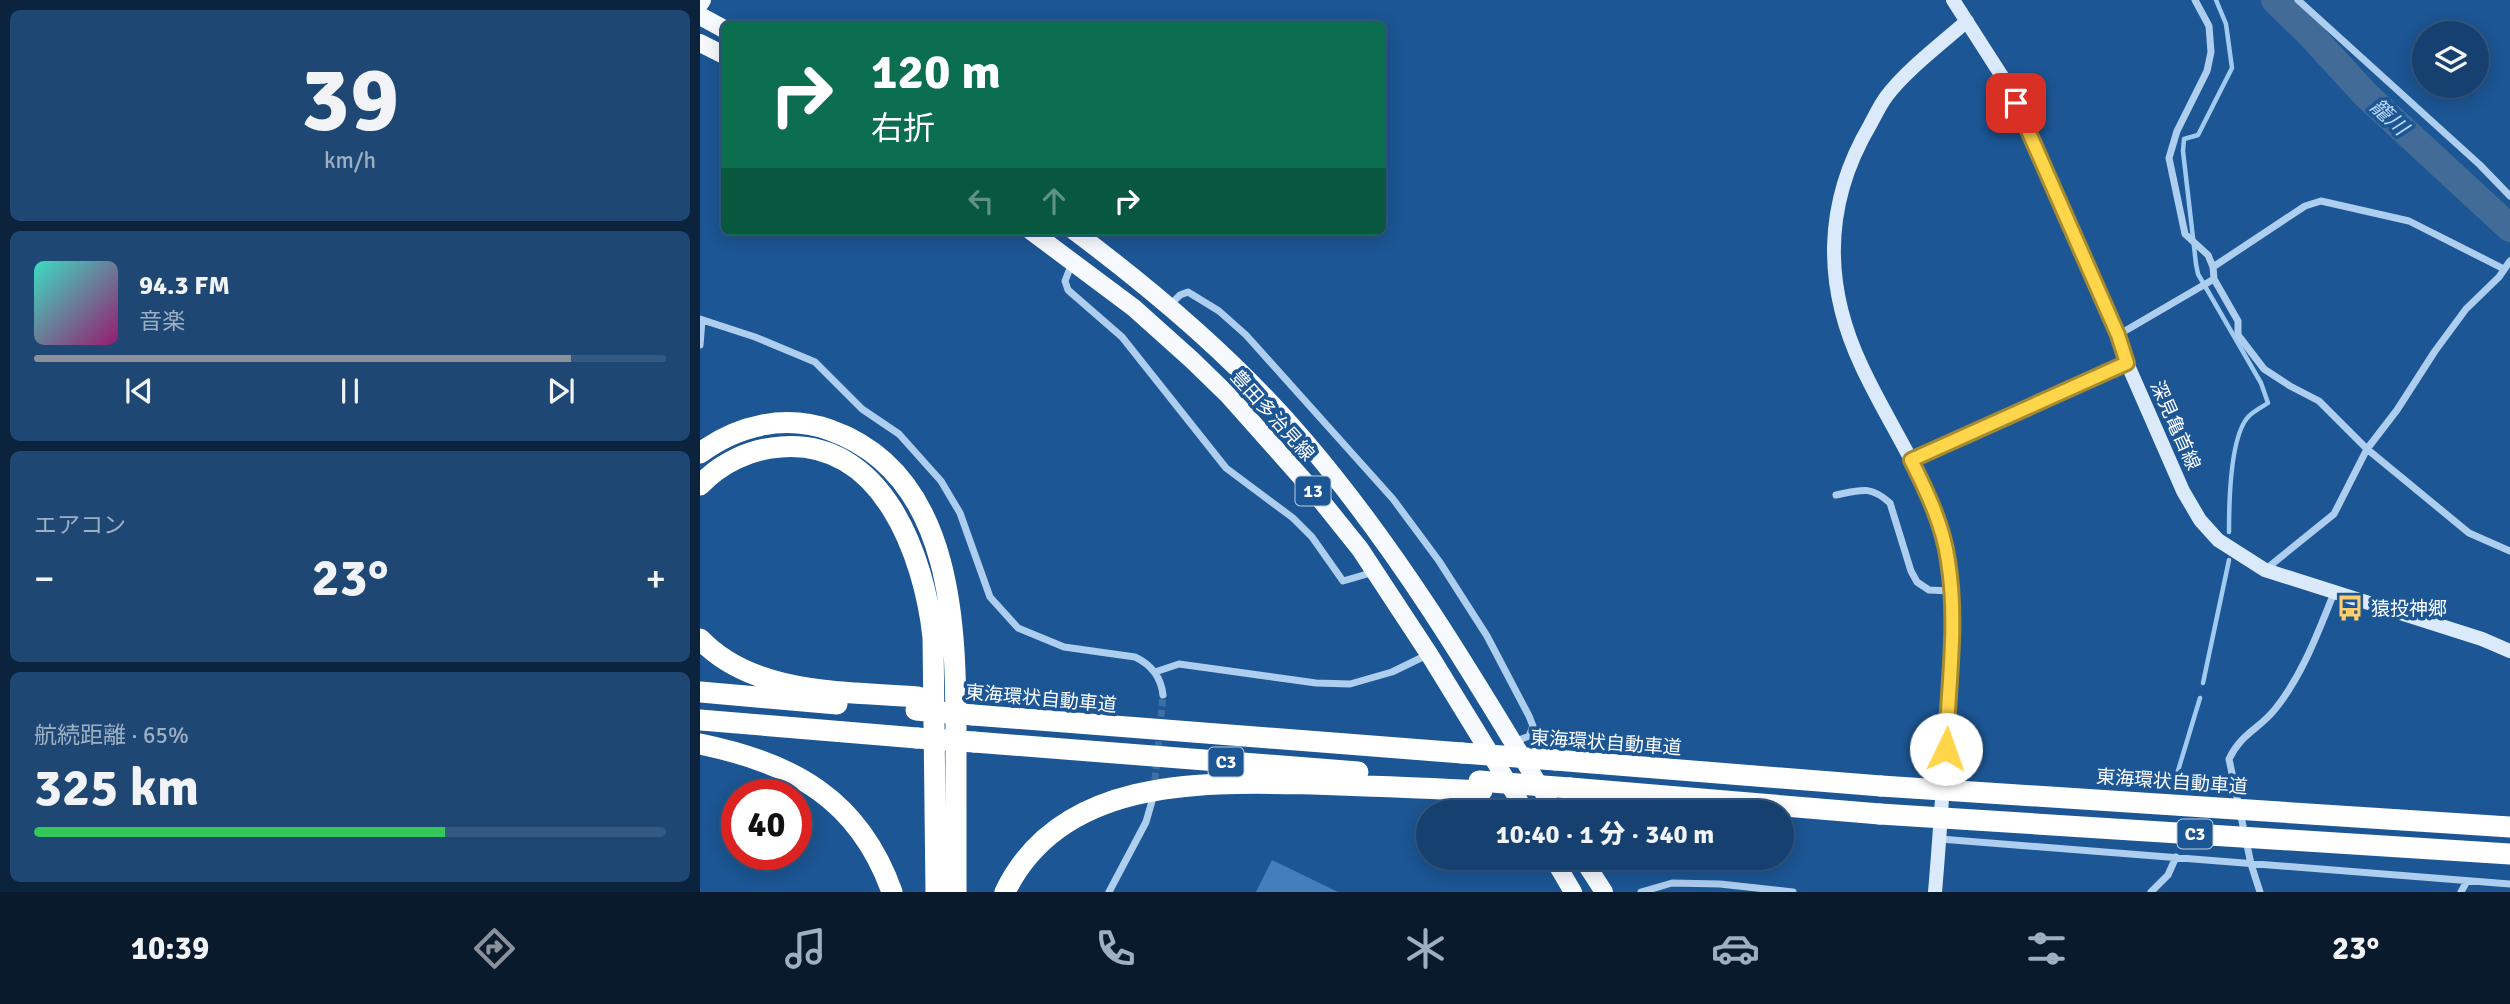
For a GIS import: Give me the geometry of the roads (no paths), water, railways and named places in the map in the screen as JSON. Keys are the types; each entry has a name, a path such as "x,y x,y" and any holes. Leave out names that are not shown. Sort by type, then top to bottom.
{"highway":[{"path":"700,453 733,432 751,427 787,423 823,428 858,442 874,453 905,486 918,507 938,553 955,641 956,892"},
{"path":"700,485 724,465 765,448 808,448 829,454 855,469 880,491 894,511 916,557 930,611 935,664 936,892"},
{"path":"700,639 718,656 739,668 780,682 917,704"},
{"name":"東海環状自動車道","path":"700,692 974,708 1235,735 1881,786 2510,827"},
{"name":"C3","path":"700,720 1481,786 1595,790 1880,814 2510,854"},
{"path":"700,744 747,755 775,766 796,775 823,793 862,831 875,851 892,892"},
{"path":"1005,892 1021,865 1054,832 1097,807 1144,792 1181,786 1238,783 1481,786"}],"main road":[{"path":"700,16 721,27"},
{"path":"700,43 721,54"},
{"name":"豊田多治見線","path":"1037,235 1135,308 1228,395 1315,493 1360,549 1429,654 1519,800"},
{"name":"豊田多治見線","path":"1079,235 1169,306 1229,360 1306,441 1425,600 1488,697 1548,800"},
{"path":"1560,870 1573,892"},
{"path":"1590,870 1604,892"}],"street":[{"name":"深見亀首線","path":"1953,0 2005,81 2027,126 2183,491 2200,520 2218,540 2265,570 2482,639 2510,651"},
{"path":"2195,0 2209,26 2211,52 2207,71 2177,131 2169,158 2185,234 2208,256 2213,267 2212,280 2238,321 2238,335 2264,369 2319,401 2367,449 2469,533 2510,551"},
{"path":"2298,0 2480,165 2510,196"},
{"path":"1935,892 1953,639 1948,558 1938,521 1911,460 1861,366 1842,317 1834,273 1833,235 1854,152 1886,96 1967,22"},
{"path":"2213,267 2305,206 2321,201 2409,221 2507,264 2499,277 2466,309 2367,449 2334,514 2265,570"},
{"path":"1073,261 1065,281 1068,290 1122,337 1226,468 1293,518 1312,537 1342,581 1375,572"},
{"path":"2118,335 2212,280"},
{"path":"1169,306 1180,295 1188,292 1219,311 1256,345 1394,499 1440,561 1480,625 1529,716 1533,726 1529,736 1514,743"},
{"path":"700,345 701,320 755,337 815,362 862,409 899,434 941,481 960,513 990,597 1018,628 1064,647 1135,657 1144,661 1156,672 1163,695"},
{"path":"1911,460 2127,363"},
{"path":"1836,495 1869,489 1882,495 1890,503 1917,582 1929,590 1952,591"},
{"path":"2260,892 2251,864 2229,759 2236,743 2275,710 2291,685 2308,656 2334,593"},
{"path":"1156,672 1179,664 1316,683 1350,684 1392,672 1429,654"},
{"path":"1109,892 1141,832 1153,801"},
{"path":"1940,839 2510,884"},
{"path":"2151,892 2168,875 2176,857"},
{"path":"2461,892 2467,881"},
{"path":"1641,892 1672,883 1720,884 1793,892"}],"waterway":[{"path":"2216,0 2226,24 2232,68 2198,135 2184,139 2183,151 2196,264 2198,274 2261,383 2268,403 2249,416 2238,438 2232,471 2229,532"},
{"name":"籠川","path":"2275,0 2366,95 2510,228"},
{"path":"2203,683 2229,560"},
{"path":"2174,784 2200,698"}],"tunnel":[{"path":"1154,790 1163,695"}],"place":[{"name":"猿投神郷","path":"2350,608"}]}
